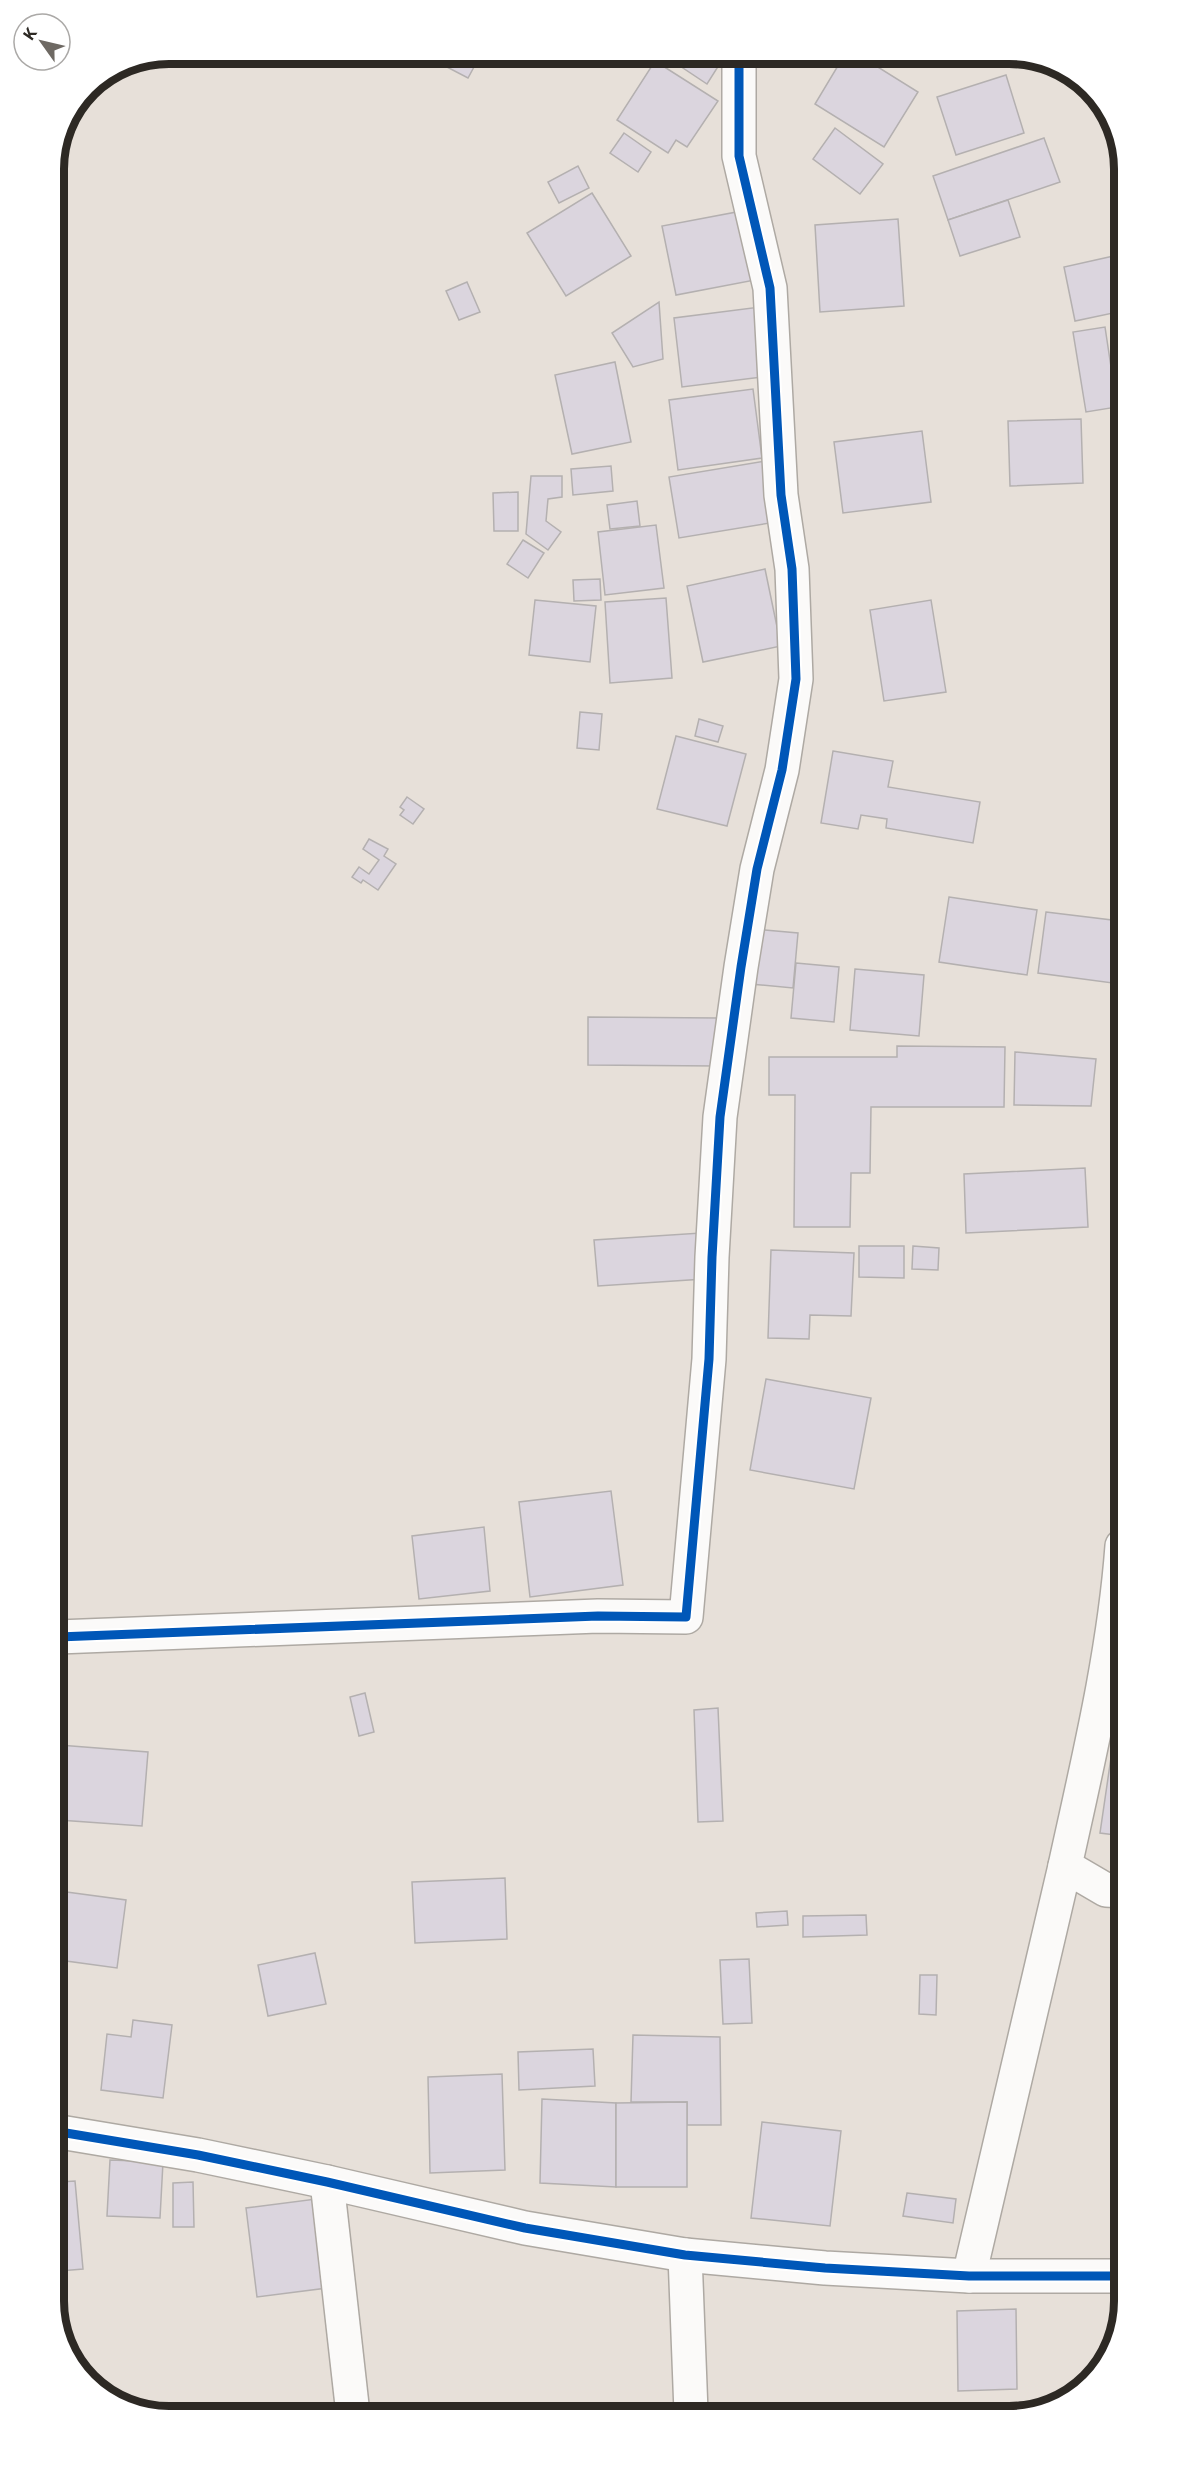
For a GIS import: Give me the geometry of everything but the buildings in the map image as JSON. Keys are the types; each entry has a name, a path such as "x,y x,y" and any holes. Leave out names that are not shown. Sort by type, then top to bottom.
{"street":[{"path":"64,1637 598,1617 686,1617 709,1359 720,1117 757,869 782,770 796,679 792,568 781,495 770,288 739,156 739,65"},
{"path":"969,2276 1065,1866 1100,1702 1114,1615"},
{"path":"1065,1866 1106,1890 1114,1890"},
{"path":"64,2133 198,2155 525,2228 685,2254 825,2268 969,2276 1114,2276"},
{"path":"327,2182 353,2405"},
{"path":"685,2254 691,2406"}],"cycle path":[{"path":"64,1637 598,1616 686,1617 709,1359 720,1117 757,869 782,770 796,679 792,569 781,495 770,288 739,156 739,65"},
{"path":"64,2133 198,2155 525,2228 685,2255 825,2268 969,2276 1114,2276"}]}
